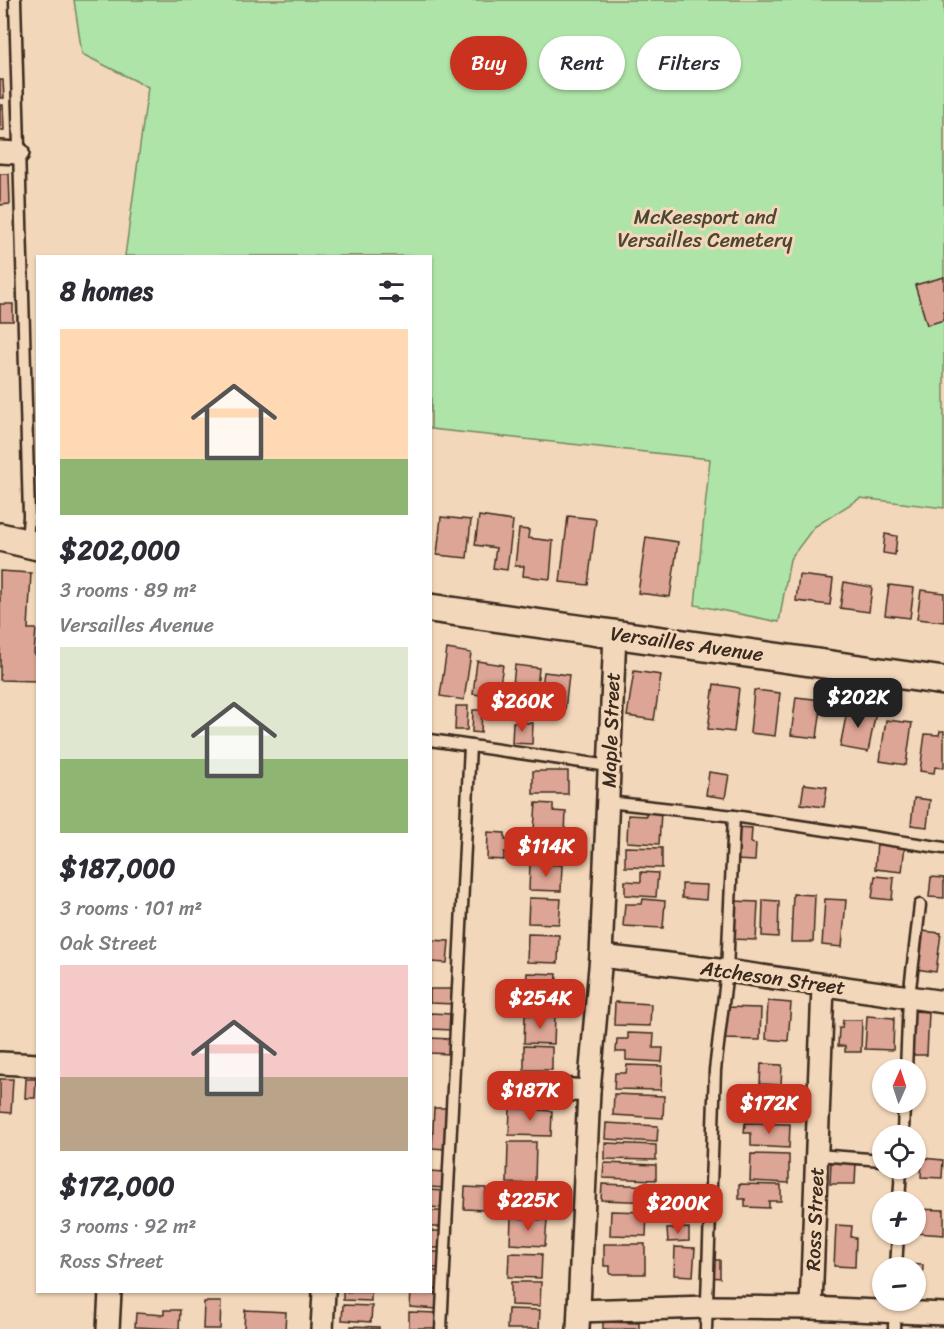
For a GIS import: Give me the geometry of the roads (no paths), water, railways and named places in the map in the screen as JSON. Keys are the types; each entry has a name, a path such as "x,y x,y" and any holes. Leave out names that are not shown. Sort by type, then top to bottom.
{"street":[{"path":"0,537 32,545"},
{"name":"Versailles Avenue","path":"432,608 944,681"},
{"name":"Maple Street","path":"579,1320 589,1091 602,956 615,634"},
{"name":"Atcheson Street","path":"602,956 944,1002"},
{"name":"Ross Street","path":"811,1308 824,986"},
{"path":"0,1063 36,1065"},
{"path":"507,1086 589,1091"},
{"path":"108,1329 110,1293"},
{"path":"322,1329 324,1293"},
{"path":"579,1320 707,1307 811,1308 894,1314 944,1314"}],"lane":[{"path":"15,0 9,152 32,545"},
{"path":"432,740 609,766"},
{"path":"441,1329 470,746"},
{"path":"608,802 734,816 944,848"},
{"path":"706,1329 716,1070 727,971 734,816"},
{"path":"906,1059 909,997 920,905"},
{"path":"817,1155 872,1159"}],"park label":[{"name":"McKeesport and Versailles Cemetery","path":"705,228"}]}
